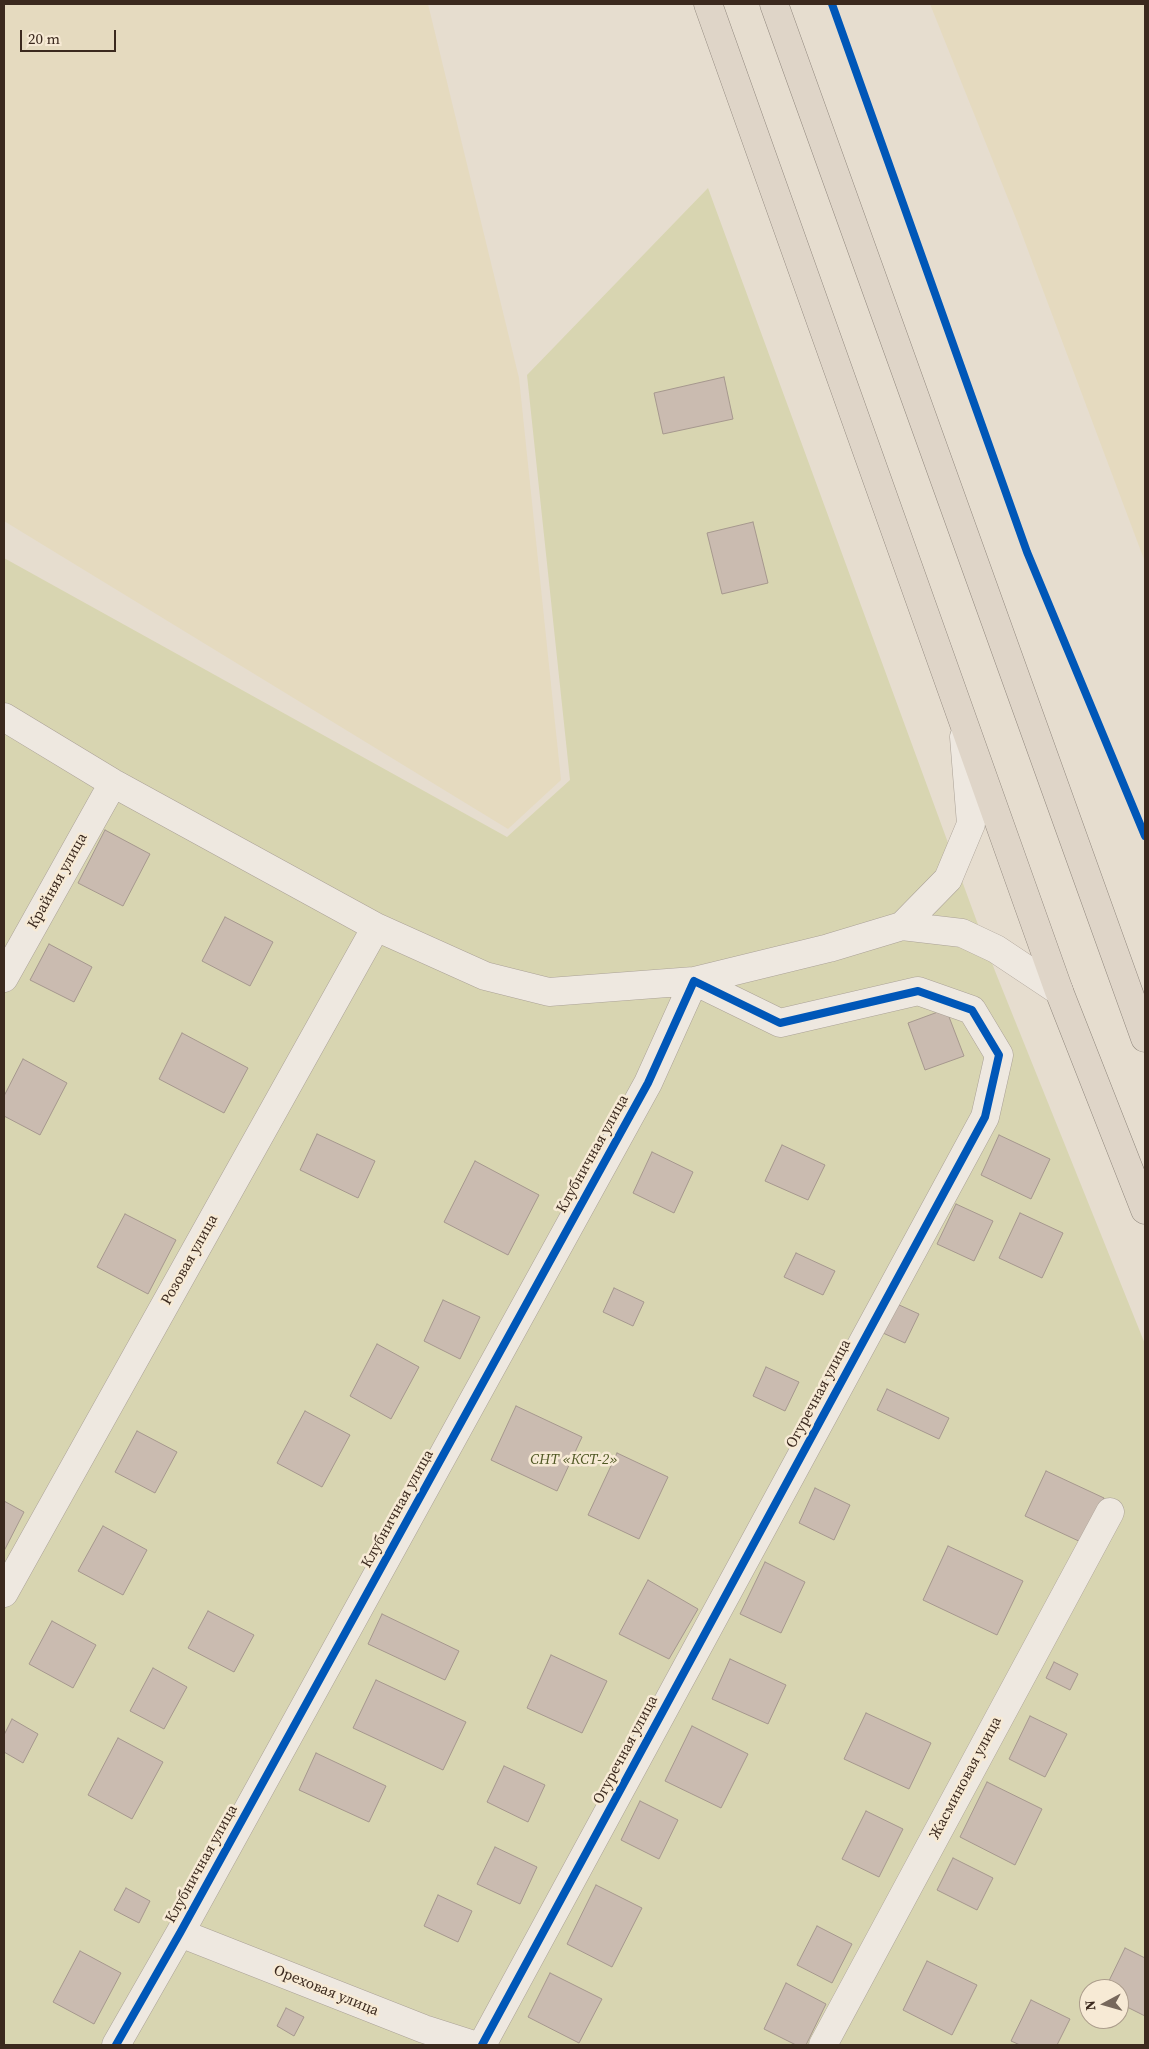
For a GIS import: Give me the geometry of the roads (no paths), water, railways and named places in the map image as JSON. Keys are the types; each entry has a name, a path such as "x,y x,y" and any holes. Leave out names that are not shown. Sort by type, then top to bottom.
{"highway":[{"path":"708,4 1059,991 1145,1210"},
{"path":"774,4 1145,1038"}],"street":[{"path":"902,926 948,879 971,824 962,715"},
{"path":"4,718 113,783 376,927 485,976 549,992 694,981 829,948 902,926 962,933 996,949 1059,991"},
{"name":"Крайняя улица","path":"4,978 113,783"},
{"name":"Розовая улица","path":"4,1593 376,927"},
{"name":"Клубничная улица","path":"116,2045 648,1083 694,981"},
{"name":"Огуречная улица","path":"482,2045 985,1116 999,1055 972,1010 918,992 780,1023 694,981"},
{"name":"Жасминовая улица","path":"823,2045 1110,1512"},
{"name":"Ореховая улица","path":"180,1932 424,2029 474,2045"}],"park label":[{"name":"СНТ «КСТ-2»","path":"574,1460"}]}
